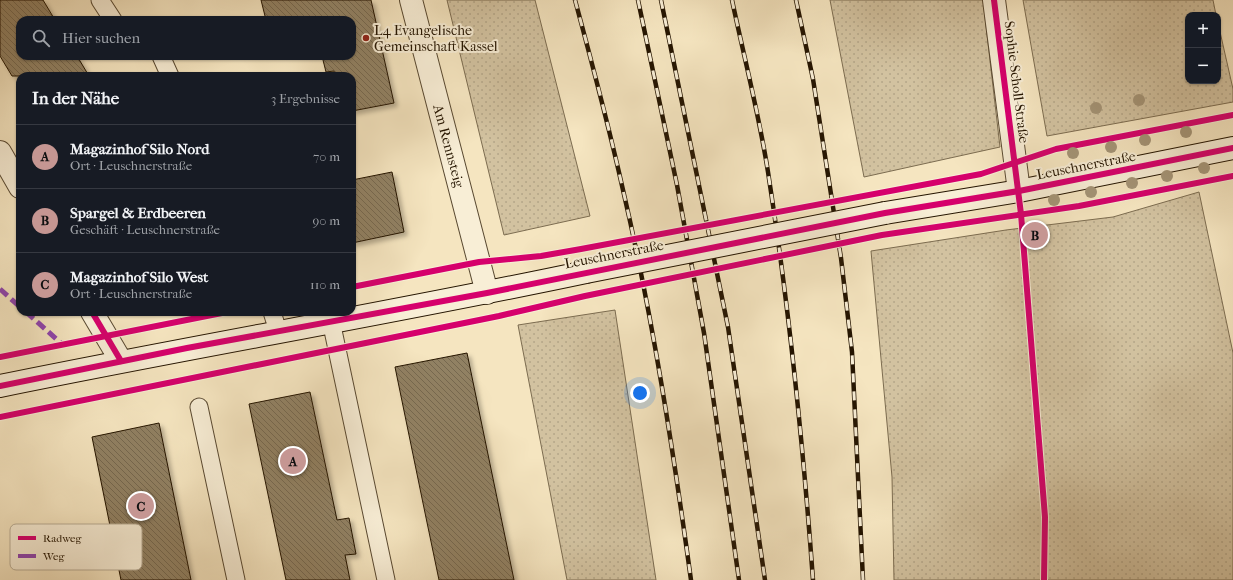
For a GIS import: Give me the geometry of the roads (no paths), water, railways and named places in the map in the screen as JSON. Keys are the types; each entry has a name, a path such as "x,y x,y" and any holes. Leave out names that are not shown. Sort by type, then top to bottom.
{"main road":[{"name":"Am Rennsteig","path":"411,0 487,293"},
{"name":"Sophie-Scholl-Straße","path":"994,0 1018,191"},
{"name":"Leuschnerstraße","path":"0,386 121,361 275,322 331,321 487,293 885,213 1018,191 1233,148"},
{"path":"0,152 16,180"},
{"path":"94,316 121,361"}],"lane":[{"path":"100,0 110,16"},
{"path":"164,60 168,72"},
{"path":"331,321 386,580"},
{"path":"199,407 236,580"}],"railway":[{"path":"575,0 612,143 644,287 677,482 691,580"},
{"path":"638,0 677,185 704,333 739,580"},
{"path":"661,0 728,327 765,580"},
{"path":"732,0 760,129 776,223 795,375 813,580"},
{"path":"796,0 813,79 841,258 852,352 863,580"}],"place":[{"name":"L4 Evangelische Gemeinschaft Kassel","path":"366,38"},
{"name":"Spargel & Erdbeeren","path":"1035,235"},
{"name":"Magazinhof Silo Nord","path":"293,461"},
{"name":"Magazinhof Silo West","path":"141,506"}]}
